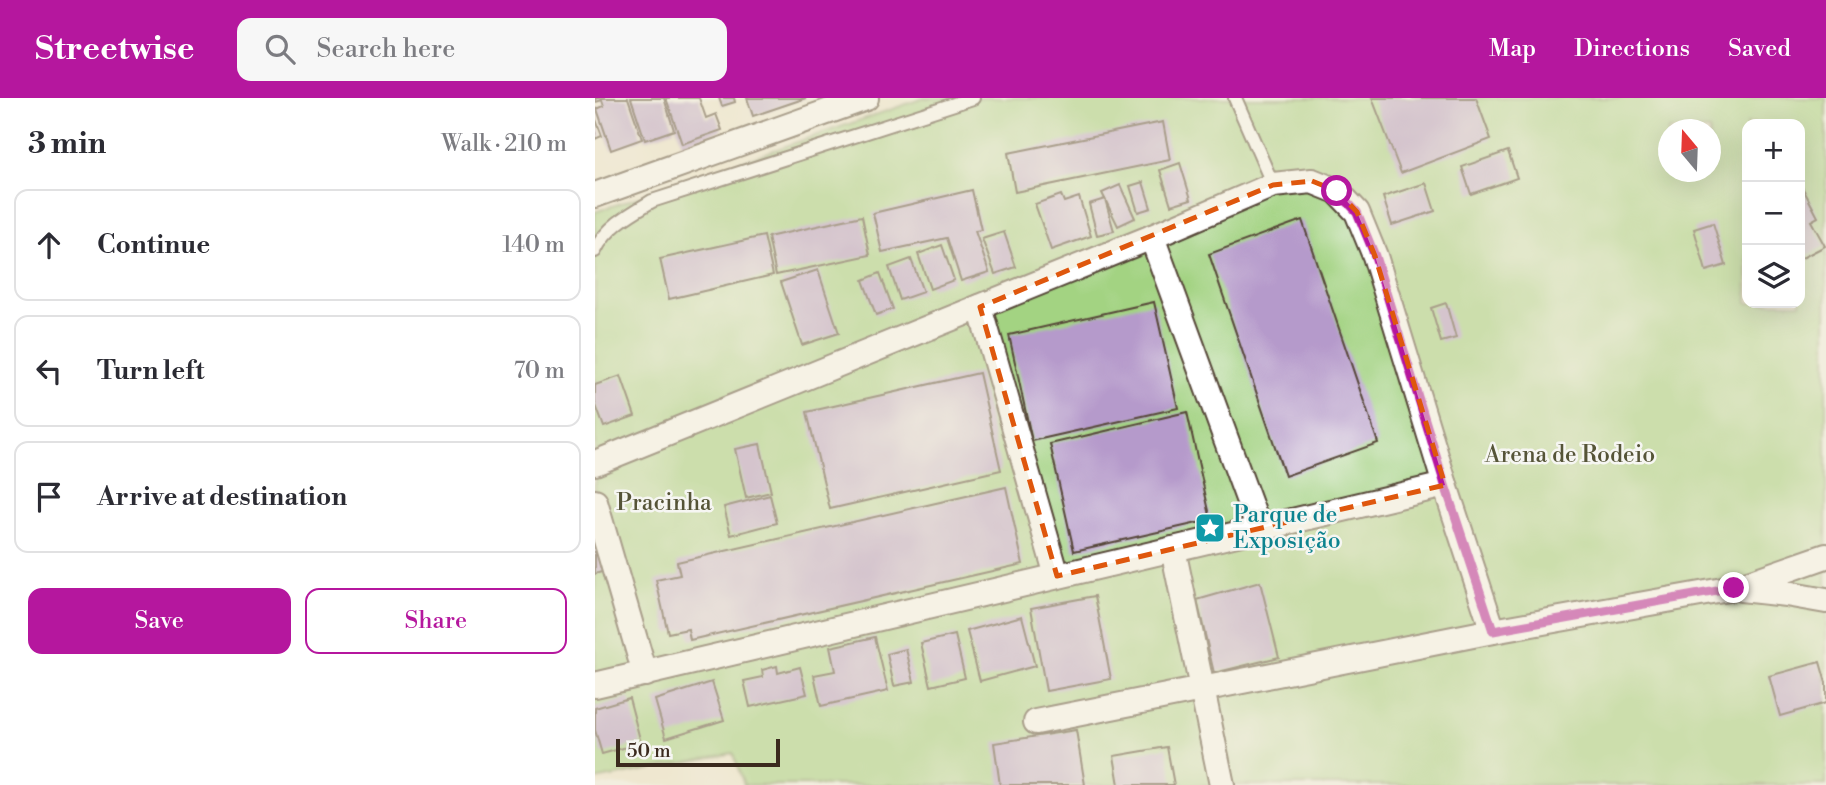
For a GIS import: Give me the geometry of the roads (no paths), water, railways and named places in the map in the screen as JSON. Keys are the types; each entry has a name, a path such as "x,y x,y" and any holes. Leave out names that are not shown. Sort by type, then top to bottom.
{"street":[{"path":"595,195 866,98"},
{"path":"595,463 1152,237 1273,185 1312,181 1337,191 1357,212 1375,256 1493,631"},
{"path":"1152,237 1259,529"},
{"path":"980,307 1057,576"},
{"path":"595,685 1445,485"},
{"path":"595,502 645,674"},
{"path":"1173,549 1221,785"},
{"path":"1036,722 1493,631 1734,588 1826,556"},
{"path":"1734,588 1826,601"}],"lane":[{"path":"595,251 620,220 652,201 973,98"},
{"path":"1235,98 1273,185"}],"place":[{"name":"Parque de Exposição","path":"1210,528"}],"park label":[{"name":"Arena de Rodeio","path":"1570,455"},
{"name":"Pracinha","path":"664,503"}]}
